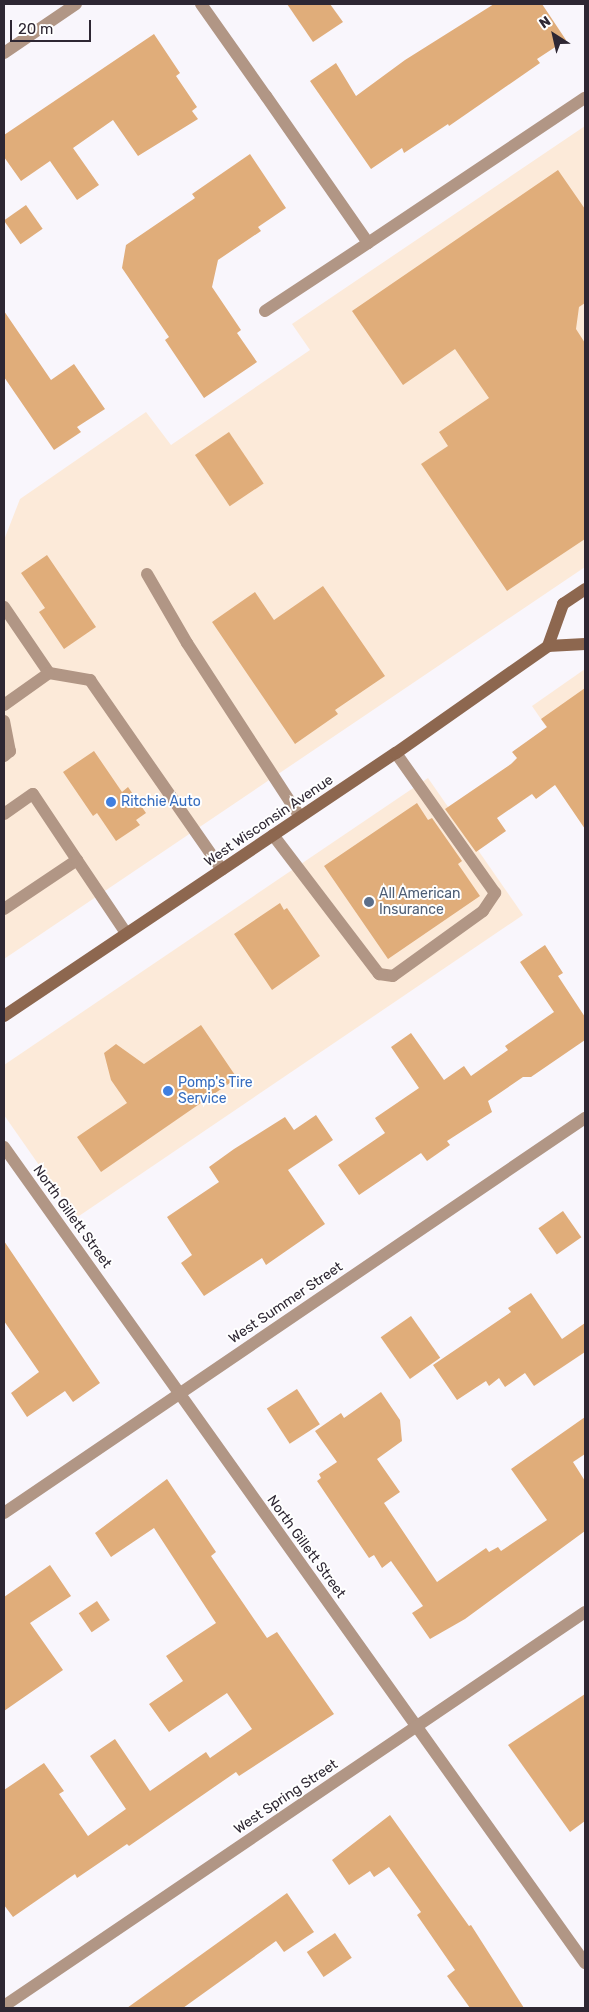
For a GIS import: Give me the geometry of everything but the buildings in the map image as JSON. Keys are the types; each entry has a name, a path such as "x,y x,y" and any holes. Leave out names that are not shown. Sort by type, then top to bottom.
{"main road":[{"path":"585,589 563,604 548,646 585,644"},
{"name":"West Wisconsin Avenue","path":"4,1016 396,753 548,646"}],"street":[{"path":"4,53 76,4"},
{"path":"201,4 368,243"},
{"path":"265,311 585,98"},
{"path":"147,574 187,643 300,817"},
{"path":"4,607 49,673"},
{"path":"4,705 49,673 90,680 222,870"},
{"path":"4,721 10,751 4,756"},
{"path":"273,835 379,974 393,976 483,911 494,893 396,753"},
{"path":"4,814 33,794 126,934"},
{"path":"4,909 78,860"},
{"name":"West Summer Street","path":"4,1513 585,1118"},
{"name":"North Gillett Street","path":"4,1147 585,1963"},
{"name":"West Spring Street","path":"4,2006 585,1612"}],"shaded area":[{"path":"585,126 585,567 4,959 4,540 20,499 146,412 171,445 310,350 292,324"},
{"path":"585,669 585,783 532,706"},
{"path":"428,778 523,915 76,1218 4,1115 4,1065"}],"place":[{"name":"Ritchie Auto","path":"111,802"},
{"name":"All American Insurance","path":"369,902"},
{"name":"Pomp's Tire Service","path":"168,1091"}]}
